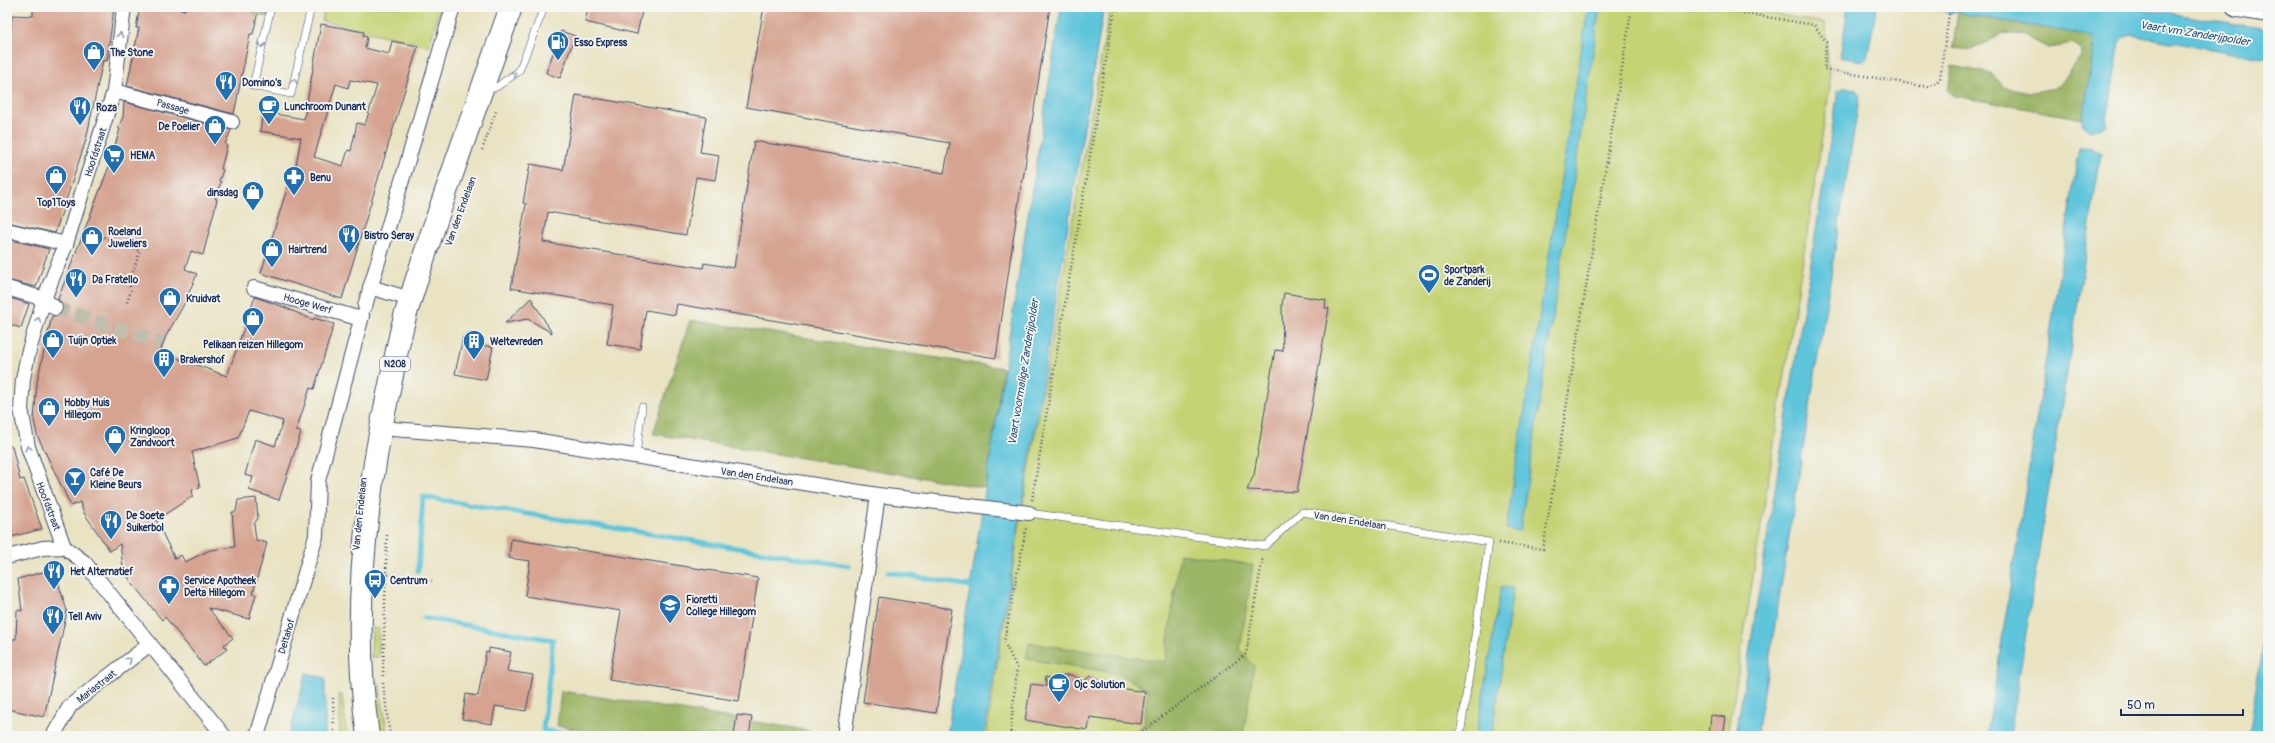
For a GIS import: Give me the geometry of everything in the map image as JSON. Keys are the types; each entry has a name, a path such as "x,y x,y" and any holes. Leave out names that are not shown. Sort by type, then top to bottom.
{"main road":[{"name":"Van den Endelaan","path":"352,736 352,593 357,525 366,449 377,390 400,296 500,7"},
{"name":"Van den Endelaan","path":"368,736 361,660 364,545 380,428 407,308 489,89 511,7"},
{"path":"2237,7 2268,12"}],"street":[{"name":"Hoofdstraat","path":"64,547 28,447 21,408 23,379 28,354 49,304 114,90 124,7"},
{"path":"363,314 453,7"},
{"name":"Passage","path":"114,90 232,122"},
{"path":"7,230 66,244"},
{"path":"370,287 400,296"},
{"path":"7,288 49,304"},
{"name":"Hooge Werf","path":"254,288 363,314"},
{"name":"Deltahof","path":"255,736 258,733 316,536 318,481 363,314"},
{"name":"Van den Endelaan","path":"380,428 534,440 878,495 1029,513"},
{"path":"844,731 878,495"},
{"path":"7,557 43,548 64,547 84,562 224,736"},
{"name":"Mariastraat","path":"53,736 70,706 150,644"}],"lane":[{"path":"271,7 253,86 291,94 311,7"},
{"path":"489,89 519,71 542,13 536,7"},
{"path":"636,456 642,407"},
{"name":"Van den Endelaan","path":"1029,513 1265,546 1302,512 1490,542"},
{"path":"1460,736 1490,542"}],"path":[{"path":"7,11 16,7"},
{"path":"1028,736 1010,735 1017,668 1004,642 1029,513 1115,7"},
{"path":"1708,7 1814,25 1826,42 1824,69 1928,87 1936,83 1940,78 1950,7"},
{"path":"1490,542 1543,549 1631,13"},
{"path":"481,153 497,109 489,89"},
{"path":"72,225 140,251 129,284 131,290 127,303"},
{"path":"387,527 384,574 383,682 390,736"},
{"path":"1136,736 1246,654 1265,546"},
{"path":"384,574 432,581"},
{"path":"333,698 334,736"}],"green space":[{"path":"325,7 440,7 429,46 322,21"},
{"name":"Sportpark de Zanderij","path":"1110,7 1734,7 1825,23 1830,86 1728,736 986,736 1023,504"},
{"path":"1958,11 1964,14 2092,36 2095,41 2083,119 1955,96 1948,91 1952,66 1992,74 2004,87 2028,93 2055,88 2063,81 2081,56 2080,48 2074,44 2048,48 2023,35 2004,33 1971,50 1953,48"},
{"path":"690,320 1003,368 986,488 653,434"},
{"path":"1180,554 1253,565 1240,649 1254,666 1243,736 1133,736 1144,723 1148,690 1117,673 1026,659 1029,643 1165,662"},
{"path":"372,628 379,629 378,657 371,657"},
{"path":"368,682 379,682 387,733 374,734"},
{"path":"561,691 800,729 817,733 818,736 618,736 557,726"},
{"path":"339,695 342,695 347,736 340,736"}],"water":[{"name":"Vaart voormalige Zanderijpolder","path":"1061,7 1104,7 984,736 947,736 1018,280"},
{"path":"1588,7 1600,7 1520,531 1506,529"},
{"path":"1848,7 1877,7 1867,58 1863,61 1840,57"},
{"name":"Vaart vm Zanderijpolder","path":"1928,7 2130,7 2268,29 2268,59 2131,35 2124,37 2120,41 2106,126 2089,130 2082,125 2095,41 2092,36 1964,14 1958,11 1949,13"},
{"path":"1846,87 1857,90 1860,94 1757,736 1736,736 1838,91"},
{"path":"2079,148 2092,148 2101,154 2010,736 1987,736"},
{"path":"1501,587 1513,588 1492,736 1476,736"},
{"path":"2268,607 2268,736 2249,736"},
{"path":"306,673 325,678 325,736 289,736"}],"building":[{"path":"33,7 114,7 107,61 103,60 86,140 55,233 7,222 7,116 13,76 8,75 12,15 33,16"},
{"path":"140,7 169,7 185,10 185,7 259,7 253,34 250,34 234,114 127,86 139,28 136,28"},
{"path":"588,7 643,7 637,34 585,22"},
{"path":"764,7 1050,7 1022,179 996,358 677,304 675,315 646,310 640,349 607,344 613,305 511,288 526,204 523,203 530,164 563,170 576,95 706,117 700,152 719,155 715,180 696,177 686,235 548,212 543,242 703,268 704,263 734,268 754,141 944,173 950,143 746,107"},
{"path":"321,24 364,32 363,36 367,37 365,48 389,54 392,41 418,46 342,299 261,273 294,166 296,166 301,138 260,131 263,112 304,119","holes":["350,80 377,85 365,125 357,123 351,151 348,150 343,166 314,157 336,84 348,88"]},
{"path":"561,31 575,36 560,78 546,73"},
{"path":"124,102 231,130 225,144 227,145 221,169 223,170 219,181 221,182 215,198 217,199 203,255 191,251 185,269 197,274 183,306 166,336 160,352 227,376 255,297 284,307 313,320 314,318 334,324 314,389 310,388 296,431 301,432 279,500 249,490 253,477 245,475 255,439 275,446 283,421 249,411 238,438 192,452 200,488 192,489 193,496 156,520 175,559 181,555 185,562 210,550 235,547 232,512 236,512 238,500 256,498 258,518 254,524 256,540 267,543 253,593 256,594 249,619 208,608 233,638 224,645 227,649 204,666 165,617 162,620 131,582 123,567 120,544 110,551 84,513 80,502 71,506 37,435 34,420 37,382 52,316 58,316 63,310 63,305 58,299 108,169 120,129 118,128 123,117"},
{"path":"7,239 49,249 36,287 7,280"},
{"path":"1284,293 1326,300 1325,308 1329,308 1297,492 1247,490 1254,475 1275,350 1283,351 1282,305"},
{"path":"7,297 29,304 21,328 7,324"},
{"path":"531,298 552,333 528,319 505,323"},
{"name":"Weltevreden","path":"468,333 474,334 480,345 493,347 486,380 455,374 463,337"},
{"path":"12,446 20,480 24,479 42,529 7,538 7,447"},
{"path":"511,539 758,578 739,701 609,680 621,611 525,596 530,561 509,558"},
{"path":"54,569 67,611 44,717 7,709 7,652 8,639 16,639 17,610 22,611 18,579"},
{"path":"879,597 952,609 936,713 863,702"},
{"path":"489,648 511,652 507,671 533,675 526,711 495,706 492,724 462,719 466,694 478,696 486,652 489,653"},
{"path":"1064,675 1071,675 1084,681 1090,676 1099,681 1098,685 1145,692 1141,724 1090,717 1088,730 1025,720 1031,684 1047,686 1045,677 1055,679"},
{"path":"737,715 752,717 749,736 734,735"},
{"path":"1711,715 1726,717 1723,736 1709,736"}],"waterway":[{"path":"418,571 423,497 849,566"},
{"path":"888,572 971,586"},
{"path":"424,618 553,640 543,730 577,736"}],"tunnel":[{"path":"253,7 270,9"},
{"path":"55,308 162,343"}],"place":[{"name":"Esso Express","path":"558,62"},
{"name":"The Stone","path":"94,72"},
{"name":"Domino's","path":"226,102"},
{"name":"Roza","path":"80,126"},
{"name":"Lunchroom Dunant","path":"269,126"},
{"name":"De Poelier","path":"215,146"},
{"name":"HEMA","path":"114,174"},
{"name":"Top1Toys","path":"56,196"},
{"name":"Benu","path":"294,196"},
{"name":"dinsdag","path":"253,212"},
{"name":"Bistro Seray","path":"349,254"},
{"name":"Roeland Juweliers","path":"92,256"},
{"name":"Hairtrend","path":"272,268"},
{"name":"Sportpark de Zanderij","path":"1429,294"},
{"name":"Da Fratello","path":"76,298"},
{"name":"Kruidvat","path":"170,318"},
{"name":"Pelikaan reizen Hillegom","path":"253,338"},
{"name":"Tuijn Optiek","path":"53,360"},
{"name":"Weltevreden","path":"474,360"},
{"name":"Brakershof","path":"164,378"},
{"name":"Hobby Huis Hillegom","path":"49,428"},
{"name":"Kringloop Zandvoort","path":"115,456"},
{"name":"Café De Kleine Beurs","path":"75,498"},
{"name":"De Soete Suikerbol","path":"111,540"},
{"name":"Het Alternatief","path":"54,590"},
{"name":"Centrum","path":"375,600"},
{"name":"Service Apotheek Delta Hillegom","path":"169,606"},
{"name":"Fioretti College Hillegom","path":"670,624"},
{"name":"Tell Aviv","path":"53,636"},
{"name":"Ojc Solution","path":"1059,704"}]}
